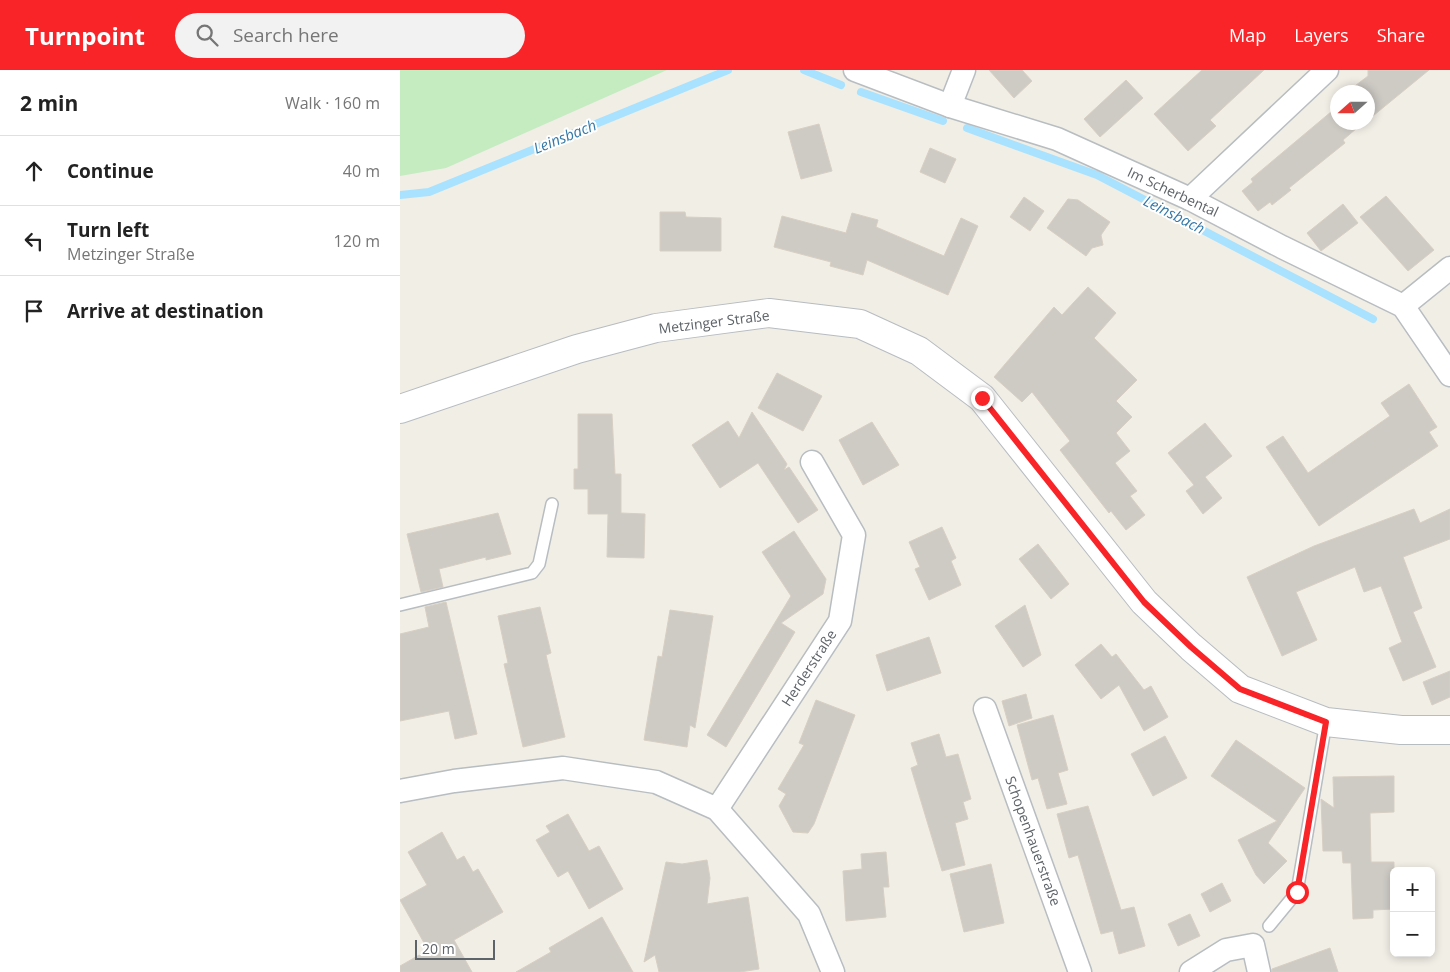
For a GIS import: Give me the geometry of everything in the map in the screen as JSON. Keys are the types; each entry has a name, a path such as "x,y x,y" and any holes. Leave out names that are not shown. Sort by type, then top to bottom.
{"main road":[{"name":"Metzinger Straße","path":"400,409 577,349 656,328 769,313 860,324 919,350 982,398 1144,602 1198,653 1240,689 1326,722 1401,730 1450,730"}],"street":[{"name":"Im Scherbental","path":"855,70 950,106 1057,139 1190,199 1402,306 1450,375"},
{"path":"950,106 964,70"},
{"path":"1190,199 1327,70"},
{"path":"1402,306 1450,268"},
{"name":"Herderstraße","path":"717,809 840,621 854,536 812,462"},
{"name":"Schopenhauerstraße","path":"985,710 1080,972"},
{"path":"400,791 454,781 563,768 656,782 717,809 809,914 833,972"},
{"path":"1191,972 1226,950 1253,945 1259,972"}],"lane":[{"path":"400,605 532,573 539,564 552,504"},
{"path":"1269,926 1297,892 1326,722"}],"green space":[{"path":"400,70 667,70 446,168 400,176"}],"building":[{"path":"989,70 1022,70 1032,81 1014,98"},
{"path":"1202,70 1264,70 1210,120 1216,126 1188,151 1154,114"},
{"path":"1368,70 1429,70 1375,114 1375,85 1356,85 1368,76"},
{"path":"1126,80 1143,98 1100,137 1084,119"},
{"path":"1330,113 1330,130 1355,130 1343,140 1345,143 1289,188 1291,190 1272,205 1270,202 1258,211 1242,191 1253,182 1251,179"},
{"path":"819,124 832,171 801,179 788,132"},
{"path":"930,148 956,159 945,183 920,172"},
{"path":"1386,196 1434,250 1408,271 1360,217"},
{"path":"1024,197 1044,211 1030,231 1010,217"},
{"path":"1068,199 1078,200 1110,222 1101,235 1103,245 1092,248 1086,256 1047,228"},
{"path":"1343,204 1358,223 1321,251 1307,233"},
{"path":"660,212 685,212 686,217 721,218 721,251 660,251"},
{"path":"852,213 878,220 876,227 944,256 961,218 978,226 948,295 867,260 863,275 830,266 831,262 774,247 782,216 846,233"},
{"path":"1088,287 1116,313 1094,338 1137,380 1116,401 1132,417 1116,433 1130,451 1115,463 1137,491 1130,496 1145,515 1126,530 1111,511 1109,513 1060,450 1070,441 1032,392 1022,402 994,377 1054,307 1062,315"},
{"path":"777,373 822,396 803,431 758,408"},
{"path":"1409,384 1437,427 1429,432 1438,446 1319,526 1266,447 1283,436 1308,473 1390,416 1381,403"},
{"path":"752,412 787,464 784,470 789,467 818,510 798,523 758,463 720,488 692,445 728,421 739,438"},
{"path":"578,414 612,414 615,474 621,474 621,513 645,514 644,558 607,557 608,514 588,514 588,489 574,489 574,469 578,469"},
{"path":"872,422 899,465 863,485 839,440"},
{"path":"1205,423 1232,456 1205,477 1222,498 1203,514 1186,491 1194,485 1168,453"},
{"path":"1414,509 1420,523 1450,509 1450,539 1403,557 1422,608 1413,612 1436,667 1403,681 1389,648 1402,642 1381,586 1364,592 1355,567 1296,592 1317,640 1282,656 1247,577 1314,546"},
{"path":"498,513 511,554 486,560 486,557 439,569 443,587 421,592 407,534"},
{"path":"942,527 956,558 951,561 961,585 929,600 915,569 920,567 909,542"},
{"path":"794,531 826,579 823,594 781,623 795,632 726,747 707,735 791,596 762,552"},
{"path":"1038,544 1069,584 1051,599 1019,559"},
{"path":"446,602 477,734 455,739 449,711 400,721 400,634 429,627 425,607"},
{"path":"1025,605 1041,655 1023,667 995,626"},
{"path":"540,607 551,653 546,655 565,737 523,747 504,664 508,663 498,616"},
{"path":"670,610 713,616 695,728 690,725 687,747 644,740 658,656 662,657"},
{"path":"929,637 941,673 887,691 876,655"},
{"path":"1101,644 1112,657 1116,654 1144,690 1151,686 1168,717 1144,731 1119,685 1101,699 1075,665"},
{"path":"1450,671 1450,697 1432,705 1423,682"},
{"path":"1026,694 1032,718 1009,726 1002,701"},
{"path":"816,700 855,715 814,824 808,833 793,832 779,806 786,794 778,789 804,745 799,743"},
{"path":"1053,715 1068,770 1058,773 1067,804 1047,809 1038,778 1032,780 1017,725"},
{"path":"939,734 946,757 958,754 971,799 963,802 968,819 955,823 965,865 942,871 911,768 918,765 911,743"},
{"path":"1165,736 1187,778 1153,796 1131,754"},
{"path":"1236,740 1305,788 1268,843 1287,861 1264,884 1256,875 1238,840 1277,821 1211,776"},
{"path":"1394,776 1394,812 1370,813 1371,862 1394,862 1394,867 1390,867 1390,909 1373,910 1373,918 1353,919 1351,863 1343,863 1342,851 1323,851 1321,799 1334,808 1333,777"},
{"path":"1088,806 1121,910 1134,907 1145,946 1119,954 1113,931 1101,934 1078,855 1069,858 1057,814"},
{"path":"568,814 589,851 599,846 623,889 589,909 568,871 558,877 536,840 550,832 546,826"},
{"path":"442,832 457,860 464,856 473,872 478,869 503,912 454,940 472,972 400,972 400,966 428,950 400,900 427,885 408,852"},
{"path":"886,852 889,887 883,887 886,917 846,921 843,871 862,869 861,854"},
{"path":"707,860 710,878 707,904 748,897 759,969 740,972 659,972 655,955 644,962 666,862 682,864"},
{"path":"991,864 1004,923 964,932 950,874"},
{"path":"1222,883 1231,901 1210,912 1201,894"},
{"path":"1190,914 1200,936 1178,946 1168,924"},
{"path":"602,917 633,972 516,972 551,952 549,948"},
{"path":"1330,948 1338,972 1272,972 1272,969"}],"waterway":[{"name":"Leinsbach","path":"400,195 429,192 728,70"},
{"name":"Leinsbach","path":"804,70 841,85"},
{"name":"Leinsbach","path":"861,92 943,121"},
{"name":"Leinsbach","path":"967,128 1097,175 1373,319"}],"route":[{"path":"982,398 1144,602 1191,647 1240,689 1326,722 1297,892"}]}
